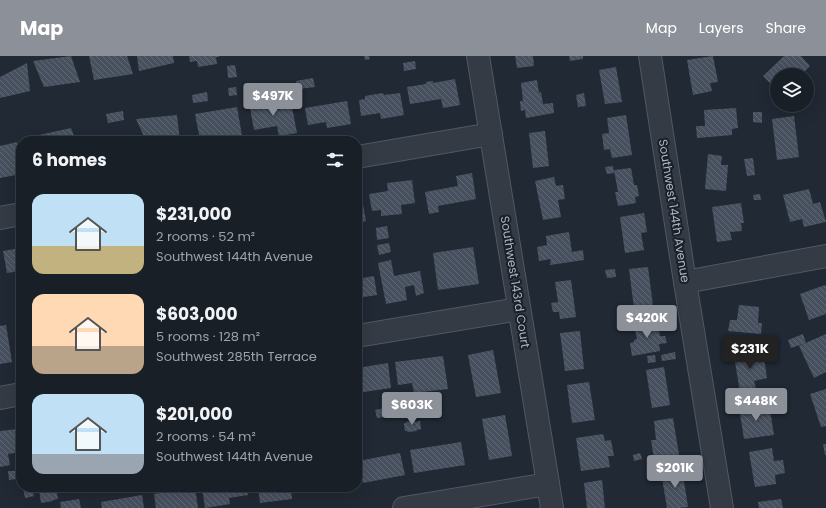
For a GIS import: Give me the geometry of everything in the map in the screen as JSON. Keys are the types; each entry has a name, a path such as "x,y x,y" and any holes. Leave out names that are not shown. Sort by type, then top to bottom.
{"street":[{"name":"Southwest 143rd Court","path":"478,56 552,508"},
{"name":"Southwest 144th Avenue","path":"650,56 722,508"},
{"path":"362,156 491,134"},
{"path":"0,218 16,215"},
{"path":"685,282 826,256"},
{"path":"362,335 519,309"},
{"path":"0,398 16,395"},
{"path":"404,508 548,484"}],"building":[{"path":"71,56 80,82 44,87 33,61"},
{"path":"89,56 127,56 133,74 94,80"},
{"path":"137,56 173,56 174,63 139,71"},
{"path":"189,56 219,57 216,57 217,64 198,67 197,61 190,62"},
{"path":"364,56 369,56 370,59 365,60"},
{"path":"515,56 533,56 534,66 517,68"},
{"path":"569,56 583,56 583,59 570,61"},
{"path":"713,56 718,82 710,83 712,91 693,95 687,60"},
{"path":"784,56 801,56 810,66 808,68 771,68"},
{"path":"415,61 416,69 404,71 403,63"},
{"path":"27,63 30,91 0,98 0,77"},
{"path":"235,65 237,77 228,78 227,66"},
{"path":"616,67 622,102 605,104 599,70"},
{"path":"770,69 770,83 763,76"},
{"path":"313,78 315,87 298,89 296,81"},
{"path":"455,79 460,105 443,108 441,99 410,104 407,87 426,84 426,82 433,81 433,83"},
{"path":"537,80 539,93 541,92 543,104 553,103 554,113 526,118 525,110 521,111 520,101 523,101 521,83"},
{"path":"257,83 258,91 250,93 250,95 246,95 244,84"},
{"path":"236,87 237,95 229,96 228,88"},
{"path":"207,92 208,101 193,103 192,95"},
{"path":"383,93 384,95 400,93 404,115 381,119 380,113 361,116 359,100 365,99 365,96"},
{"path":"584,93 586,106 578,107 576,95"},
{"path":"274,99 276,110 292,107 297,133 279,136 277,126 254,130 249,103"},
{"path":"347,101 351,124 327,128 326,122 308,125 305,108"},
{"path":"237,107 242,136 199,136 195,114"},
{"path":"736,108 738,128 732,129 732,135 697,138 696,126 705,126 704,110"},
{"path":"123,111 124,120 108,123 106,114"},
{"path":"753,112 762,112 762,123 753,122"},
{"path":"177,115 179,136 144,136 136,119"},
{"path":"626,115 632,155 612,158 610,149 604,150 602,134 609,133 607,118"},
{"path":"794,116 799,157 777,160 772,119"},
{"path":"71,128 74,136 35,136"},
{"path":"545,131 549,166 533,168 529,133"},
{"path":"16,142 16,175 0,178 0,146"},
{"path":"708,154 722,156 721,165 728,165 726,191 705,189"},
{"path":"753,158 755,175 747,176 744,159"},
{"path":"613,166 614,173 607,174 605,167"},
{"path":"631,168 634,185 637,185 639,196 635,197 636,203 618,206 615,192 618,192 614,170"},
{"path":"472,173 476,199 438,206 439,212 429,214 425,192 458,186 456,176"},
{"path":"554,177 556,186 563,185 565,199 558,200 561,217 543,220 535,181"},
{"path":"412,180 415,203 401,205 402,214 381,216 381,210 372,211 369,194 388,191 387,183"},
{"path":"809,189 813,204 820,202 826,222 804,227 802,219 790,222 783,195"},
{"path":"760,194 761,200 754,200 753,195"},
{"path":"362,199 366,221 362,222"},
{"path":"741,203 744,223 741,223 742,231 730,232 732,240 717,242 712,207"},
{"path":"644,213 647,232 641,233 644,250 625,253 620,217"},
{"path":"387,226 389,238 377,240 376,228"},
{"path":"569,232 572,252 583,250 584,260 550,265 551,259 539,261 537,247 547,245 546,236"},
{"path":"389,243 391,252 379,255 377,245"},
{"path":"473,247 479,284 438,290 433,253"},
{"path":"16,249 16,272 7,273 3,251"},
{"path":"391,260 394,276 420,271 424,293 416,296 414,285 405,287 407,300 386,304 378,263"},
{"path":"648,267 653,306 634,308 629,269"},
{"path":"615,269 616,277 607,278 605,270"},
{"path":"374,276 377,295 362,297 362,278"},
{"path":"571,280 576,317 560,319 559,312 553,312 551,303 558,302 555,282"},
{"path":"825,285 826,314 809,320 800,294"},
{"path":"739,305 759,307 758,323 762,323 761,334 728,331 730,320 737,320"},
{"path":"647,314 649,321 635,324 633,317"},
{"path":"658,322 660,336 665,336 667,343 659,344 660,351 632,356 630,343 637,339 634,326"},
{"path":"6,325 12,362 0,364 0,326"},
{"path":"580,331 584,369 565,371 560,333"},
{"path":"803,334 806,343 791,348 788,340"},
{"path":"826,334 826,372 814,378 799,346"},
{"path":"493,350 501,393 476,397 468,355"},
{"path":"763,351 767,378 754,381 756,389 740,392 734,356"},
{"path":"675,352 676,359 662,361 661,355"},
{"path":"655,355 656,362 648,363 647,356"},
{"path":"443,356 448,389 414,393 412,383 398,385 395,362"},
{"path":"388,363 391,388 362,392 362,367"},
{"path":"664,367 670,405 652,408 646,370"},
{"path":"589,382 595,420 572,423 567,385"},
{"path":"826,389 826,426 821,427 810,394"},
{"path":"769,404 774,435 744,439 739,408"},
{"path":"384,408 385,417 377,418 375,410"},
{"path":"505,415 512,456 489,460 482,419"},
{"path":"673,418 679,455 654,459 651,440 656,440 654,421"},
{"path":"415,420 415,422 420,421 421,429 416,430 417,431 405,431 404,423"},
{"path":"16,429 16,453 8,454 10,465 0,467 0,431"},
{"path":"603,434 605,441 611,440 614,456 608,456 610,467 581,471 576,438"},
{"path":"461,442 465,465 414,473 410,450"},
{"path":"823,444 826,444 826,455 825,455"},
{"path":"772,448 774,461 783,460 785,473 775,475 776,484 755,487 749,452"},
{"path":"400,453 405,475 363,483 362,460"},
{"path":"640,453 642,459 634,461 633,455"},
{"path":"682,469 688,507 667,508 661,472"},
{"path":"8,471 15,471 16,479 9,480"},
{"path":"602,480 605,508 587,508 584,483"},
{"path":"24,492 33,492 34,496 25,498"},
{"path":"39,492 57,492 58,499 41,503"},
{"path":"166,492 196,492 198,508 156,508 154,494"},
{"path":"203,492 248,492 248,495 229,498 230,504 205,508"},
{"path":"259,492 291,492 292,499 260,503"},
{"path":"142,495 144,508 102,508 101,502"},
{"path":"79,499 81,508 61,508 60,502"},
{"path":"781,499 783,508 759,508 758,502"}]}
